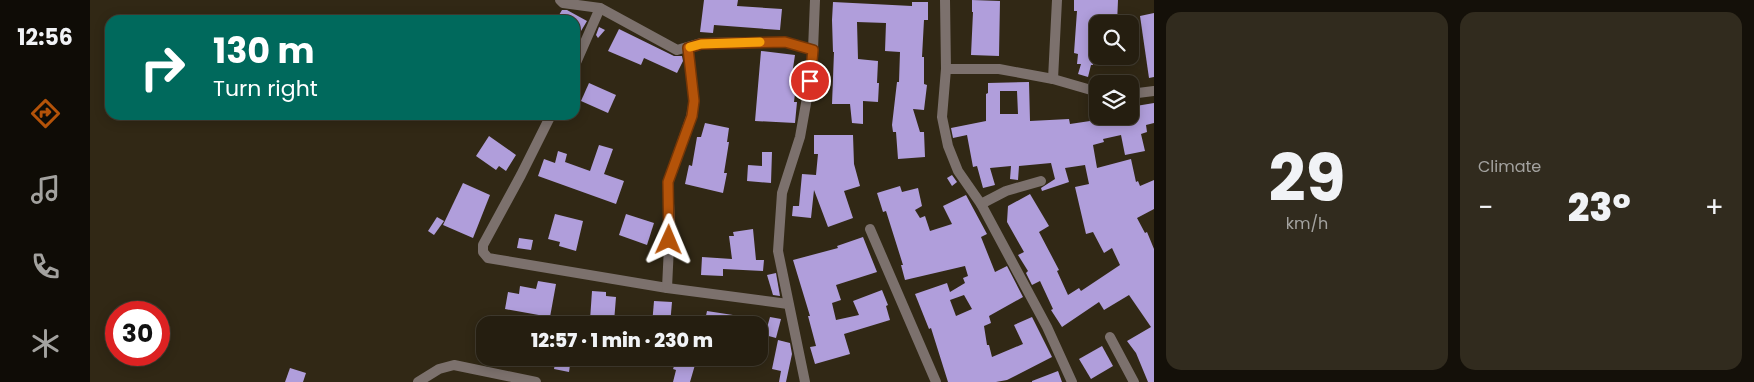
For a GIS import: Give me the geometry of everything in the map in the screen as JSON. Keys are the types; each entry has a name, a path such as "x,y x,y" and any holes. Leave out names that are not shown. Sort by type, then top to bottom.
{"street":[{"path":"560,0 563,3 600,8 677,50 701,44 785,42 813,50"},
{"path":"805,382 778,251 782,193 800,137 813,50 815,0"},
{"path":"945,0 946,69 942,117 948,146 958,171 981,204 1047,328 1072,382"},
{"path":"1053,79 1056,0"},
{"path":"580,54 600,8"},
{"path":"667,288 670,225 668,182 692,116 694,101 688,48"},
{"path":"946,69 999,69 1053,79 1089,89"},
{"path":"1139,93 1154,91"},
{"path":"548,120 483,245 483,252 488,258 667,288 788,304"},
{"path":"981,204 1006,191 1041,181"},
{"path":"870,229 936,382"},
{"path":"1110,337 1134,382"},
{"path":"418,382 439,369 454,365 536,382"}],"building":[{"path":"704,0 738,0 737,6 782,9 780,30 714,25 713,33 700,32"},
{"path":"972,0 1000,1 999,56 971,55"},
{"path":"1074,0 1118,0 1117,15 1089,15 1089,65 1091,65 1088,77 1078,74 1081,64 1077,64 1078,54 1074,53 1077,11 1074,11"},
{"path":"833,2 912,6 912,2 928,2 928,20 924,20 922,57 924,57 924,84 927,85 924,110 913,109 920,132 924,132 925,157 898,159 896,132 893,132 892,125 897,82 899,82 900,52 885,51 886,23 857,22 858,59 878,61 878,102 863,101 863,124 852,123 850,104 832,104"},
{"path":"562,10 567,10 576,15 559,15"},
{"path":"1154,13 1154,77 1149,78 1140,16"},
{"path":"580,17 587,21 580,30"},
{"path":"599,27 605,30 598,38 596,35"},
{"path":"619,29 674,56 682,56 683,61 677,73 644,58 641,65 608,51"},
{"path":"761,51 795,55 792,75 797,76 794,102 797,102 795,123 755,121"},
{"path":"1029,82 1030,121 1069,119 1070,124 1089,121 1089,125 1139,125 1139,106 1154,103 1154,123 1146,125 1147,132 1141,134 1145,151 1125,155 1121,135 1103,139 1104,142 1093,145 1097,168 1131,159 1136,182 1138,181 1140,186 1154,180 1154,209 1137,218 1145,233 1147,232 1154,249 1154,382 1148,382 1136,353 1127,341 1151,327 1129,295 1104,310 1099,302 1062,327 1051,310 1053,309 1040,281 1032,285 1026,273 1028,271 1018,255 1024,252 1007,222 1008,206 1030,194 1049,226 1039,232 1059,270 1057,271 1068,295 1079,288 1081,291 1120,265 1112,248 1104,253 1093,232 1086,234 1075,187 1089,184 1085,165 1065,168 1069,182 1042,191 1041,188 1055,179 1051,163 1019,166 1018,180 1010,179 1011,166 990,168 995,185 983,188 977,166 973,167 967,135 953,138 951,128 986,121 986,94 988,93 988,83","holes":["1000,91 1017,91 1018,114 1000,114"]},
{"path":"589,83 616,95 608,113 581,101"},
{"path":"705,123 729,128 727,142 729,142 724,173 727,173 723,193 685,184 689,165 692,166 697,137 701,137"},
{"path":"814,135 853,135 854,164 860,186 844,191 853,218 828,227 814,190 811,218 792,216 793,206 799,206 802,174 816,175 818,154 814,154"},
{"path":"489,136 516,155 506,171 499,166 496,170 476,156"},
{"path":"599,145 613,149 604,174 624,181 616,204 538,176 544,159 555,163 558,151 567,154 565,162 590,171"},
{"path":"762,152 772,152 771,183 747,181 748,165 762,166"},
{"path":"952,175 957,182 952,186 947,178"},
{"path":"463,183 490,195 473,238 443,225"},
{"path":"900,186 902,192 918,188 922,206 915,210 920,218 925,216 930,231 952,224 943,206 966,195 987,234 981,237 995,272 1007,266 1023,297 989,316 991,323 984,326 987,345 989,345 992,357 1023,344 1014,325 1032,317 1052,357 1007,380 996,382 948,382 931,328 929,329 915,294 947,283 950,292 965,283 963,278 968,276 965,266 905,280 901,265 903,265 886,211 883,212 877,193","holes":["964,295 972,309 956,316 950,300"]},
{"path":"555,214 583,221 576,251 559,246 560,242 548,239"},
{"path":"626,214 654,223 647,245 619,235"},
{"path":"437,217 444,221 434,235 428,231"},
{"path":"753,229 756,260 764,260 763,271 723,269 723,276 701,275 702,257 732,259 729,236 734,236 733,232"},
{"path":"863,237 877,272 836,285 841,300 832,303 836,320 859,315 853,301 882,290 888,305 886,306 890,320 844,334 850,354 815,364 810,347 816,346 808,316 810,316 793,260 838,248 837,246"},
{"path":"519,238 533,240 531,250 517,248"},
{"path":"776,273 780,296 773,295 767,275"},
{"path":"538,281 556,284 550,316 505,309 508,292 519,294 520,286 536,289"},
{"path":"592,291 606,292 606,296 616,297 614,316 590,316"},
{"path":"654,301 672,302 671,316 653,316"},
{"path":"707,311 740,316 706,316"},
{"path":"770,317 781,319 776,338 768,336"},
{"path":"778,340 790,343 792,354 786,382 779,382 781,371 772,369"},
{"path":"1102,346 1113,366 1091,379 1079,359"},
{"path":"555,366 570,366 569,372 554,369"},
{"path":"674,366 695,366 690,382 673,382 676,370 673,369"},
{"path":"290,368 306,373 303,382 285,382"},
{"path":"1058,371 1062,382 1032,382 1032,381"}],"slow traffic":[{"path":"690,47 701,44 760,42"}],"route":[{"path":"669,240 668,182 692,116 694,101 688,48 701,44 785,42 813,50 810,81"}]}
